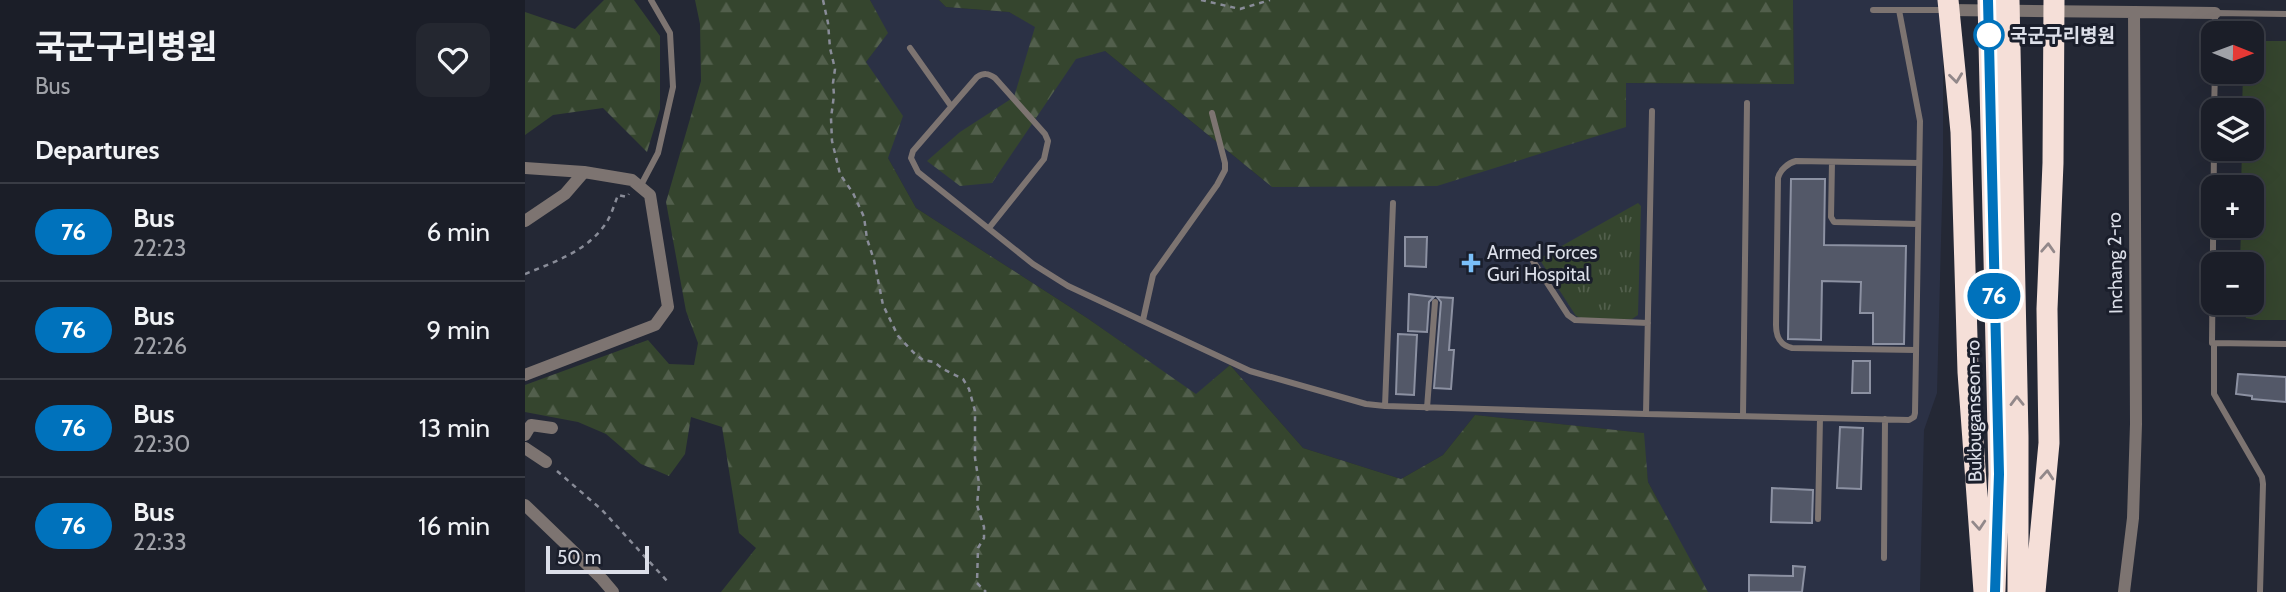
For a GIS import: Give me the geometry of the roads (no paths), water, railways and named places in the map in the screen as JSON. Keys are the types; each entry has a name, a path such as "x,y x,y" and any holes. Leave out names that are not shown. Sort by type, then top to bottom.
{"highway":[{"name":"Bukbuganseon-ro","path":"1988,0 1999,474 1994,592"},
{"path":"2008,0 2018,424 2018,592"},
{"path":"2011,158 2020,72 2023,0"},
{"path":"1953,7 1961,132 1968,372 1983,592"},
{"path":"2035,592 2049,443 2047,270 2053,163 2051,8"}],"street":[{"path":"1953,7 2215,13"},
{"name":"Inchang 2-ro","path":"2124,592 2133,518 2136,424 2134,12"},
{"path":"525,168 584,172 632,180 650,195 668,307 655,325 525,375"},
{"path":"525,221 565,194 584,172"},
{"path":"525,435 531,425 552,428"},
{"path":"525,448 546,462"},
{"path":"525,505 613,592"}],"lane":[{"path":"639,185 658,153 673,87 670,33 651,0"},
{"path":"1873,10 1953,7"},
{"path":"989,228 1044,159 1048,141 1045,134 990,74 983,74 977,76 913,152 911,158 918,172 989,228 1048,274 1249,371 1366,404 1385,406 1909,420 1914,417 1919,109 1899,10"},
{"path":"2215,21 2215,13 2286,14"},
{"path":"910,48 951,106"},
{"path":"1743,416 1747,103"},
{"path":"1646,414 1652,111"},
{"path":"1143,320 1153,275 1217,185 1224,170 1225,163 1212,113"},
{"path":"2214,161 2214,394 2262,477 2260,592"},
{"path":"1916,350 1792,348 1779,341 1776,325 1779,175 1793,162 1919,163"},
{"path":"1832,162 1832,220 1837,223 1918,224"},
{"path":"1385,406 1393,203"},
{"path":"1533,261 1568,315 1575,320 1648,323"},
{"path":"1427,408 1435,302"},
{"path":"2214,343 2286,344"},
{"path":"1818,519 1820,418"},
{"path":"1884,558 1885,419"}],"place":[{"name":"국군구리병원","path":"1989,35"},
{"name":"Armed Forces Guri Hospital","path":"1471,263"}]}
